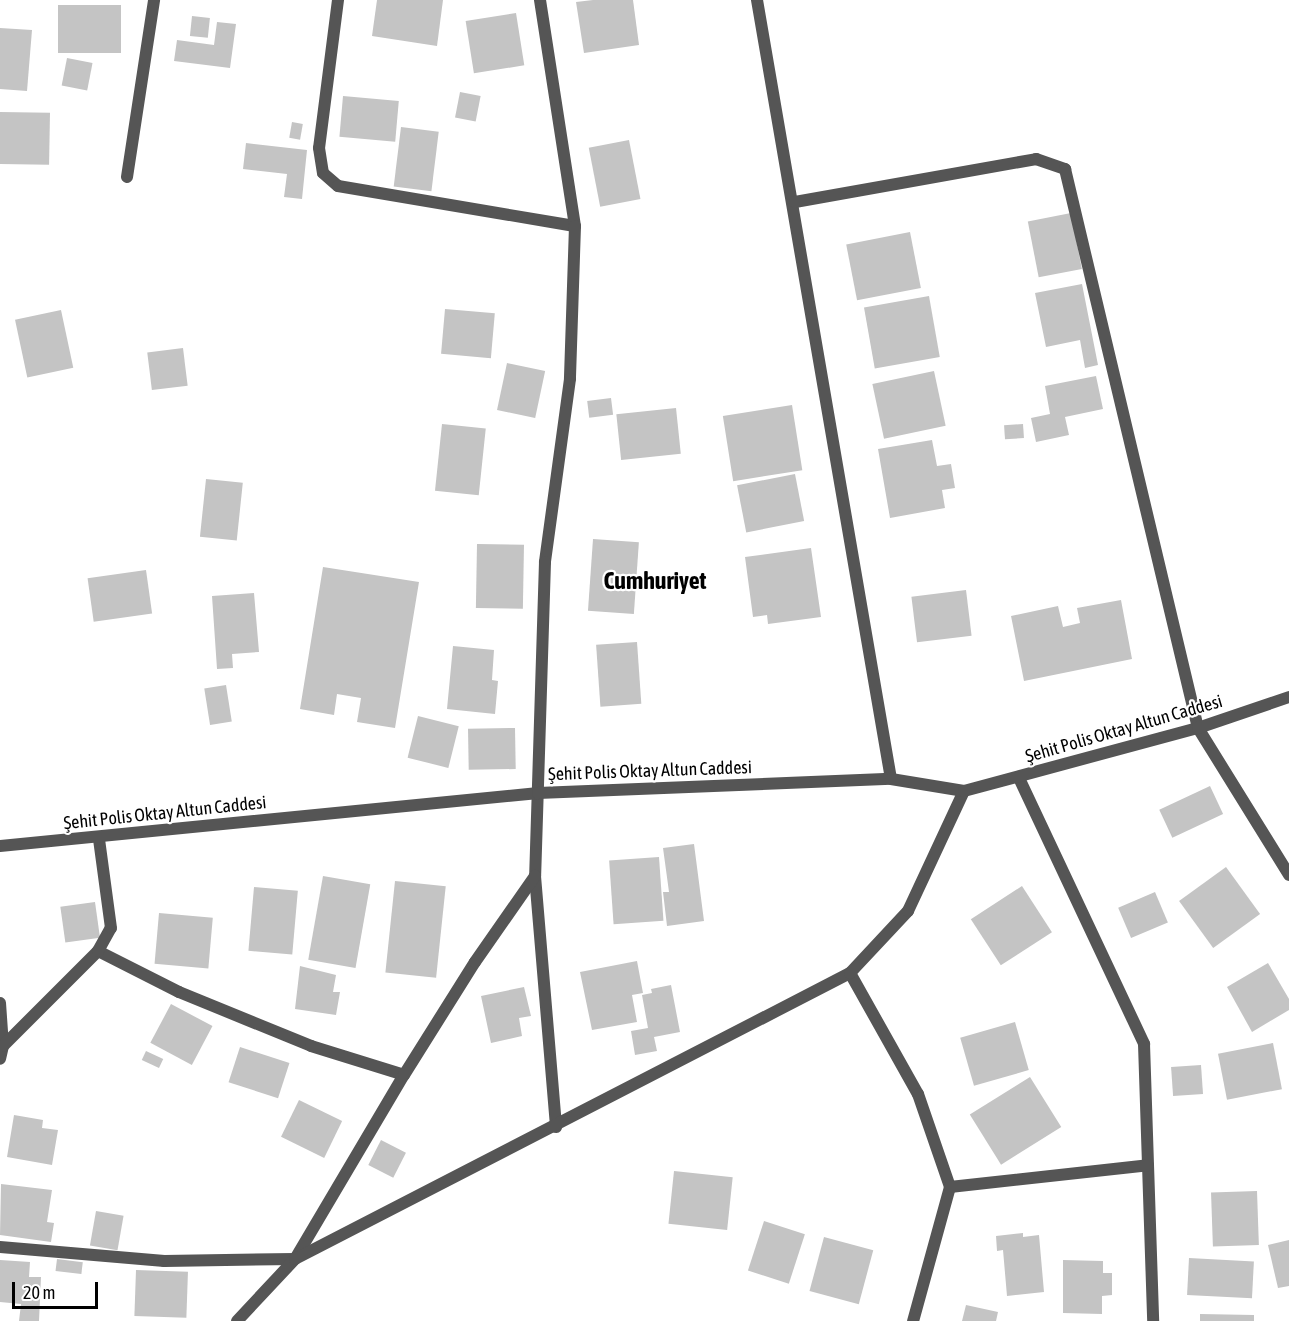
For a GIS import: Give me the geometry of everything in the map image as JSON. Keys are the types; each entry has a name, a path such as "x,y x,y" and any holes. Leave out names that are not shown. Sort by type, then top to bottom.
{"street":[{"path":"127,177 154,0"},
{"path":"338,0 319,148 323,173 338,186 575,225"},
{"path":"540,0 575,225 570,379 545,562 535,876 556,1127"},
{"path":"757,0 795,202 891,779"},
{"path":"795,202 1036,159 1065,169 1198,728 1289,875"},
{"name":"Şehit Polis Oktay Altun Caddesi","path":"0,846 99,839 538,793 891,779 964,791 1198,728 1289,697"},
{"path":"1019,778 1144,1044 1153,1321"},
{"path":"0,1247 164,1261 296,1259 850,974 908,911 964,791"},
{"path":"3,1046 98,951 111,928 99,839"},
{"path":"237,1321 296,1259 404,1075 475,962 535,876"},
{"path":"98,951 179,992 311,1046 404,1075"},
{"path":"850,974 918,1094 950,1187 913,1321"},
{"path":"0,1003 3,1046 0,1059"},
{"path":"950,1187 1148,1165"}],"building":[{"path":"377,0 443,0 437,46 372,36"},
{"path":"633,0 639,45 584,53 576,2"},
{"path":"58,5 121,5 121,53 58,53"},
{"path":"516,13 524,65 474,73 466,21"},
{"path":"192,16 210,18 208,38 190,36"},
{"path":"217,22 236,24 230,68 174,61 177,40 214,45"},
{"path":"0,28 32,30 27,91 0,89"},
{"path":"67,58 93,63 87,90 62,85"},
{"path":"460,92 481,96 476,122 455,118"},
{"path":"343,96 399,101 395,142 339,137"},
{"path":"0,112 50,113 49,165 0,164"},
{"path":"292,122 303,124 300,140 289,138"},
{"path":"401,127 439,132 431,191 394,187"},
{"path":"629,140 640,199 600,207 589,148"},
{"path":"246,143 307,150 302,199 284,197 287,174 243,169"},
{"path":"1071,213 1082,269 1039,277 1028,221"},
{"path":"910,232 921,288 857,300 846,244"},
{"path":"1082,284 1098,365 1085,368 1080,340 1046,347 1035,293"},
{"path":"929,296 940,357 875,369 864,307"},
{"path":"445,309 495,313 491,358 441,354"},
{"path":"61,310 73,368 27,377 15,320"},
{"path":"183,348 188,386 152,390 147,352"},
{"path":"507,363 545,371 535,418 497,410"},
{"path":"934,371 946,426 884,439 872,384"},
{"path":"1096,376 1103,409 1065,417 1069,435 1036,442 1031,418 1050,414 1045,386"},
{"path":"611,398 613,415 589,418 587,401"},
{"path":"792,405 802,470 733,481 723,416"},
{"path":"676,408 681,454 621,460 616,414"},
{"path":"442,424 486,429 479,495 435,491"},
{"path":"1023,424 1024,438 1005,439 1004,425"},
{"path":"932,440 937,466 951,464 955,488 942,490 945,508 890,518 878,449"},
{"path":"795,474 804,521 746,532 737,485"},
{"path":"206,479 243,483 237,541 200,537"},
{"path":"593,539 639,542 634,614 588,611"},
{"path":"477,544 524,545 523,609 476,608"},
{"path":"811,548 821,617 768,624 767,615 753,617 745,557"},
{"path":"323,567 419,582 395,728 357,722 361,698 337,694 334,715 300,709"},
{"path":"146,570 152,614 94,622 88,578"},
{"path":"966,590 972,636 917,642 911,597"},
{"path":"254,593 259,652 232,654 233,668 217,669 212,596"},
{"path":"1121,600 1132,659 1024,681 1011,616 1058,606 1063,627 1080,623 1077,608"},
{"path":"637,642 641,704 600,707 596,645"},
{"path":"453,646 494,650 492,680 498,681 495,714 447,709"},
{"path":"226,685 232,722 210,725 204,688"},
{"path":"418,716 459,726 448,768 408,758"},
{"path":"515,728 516,769 469,770 468,729"},
{"path":"1210,786 1223,814 1172,838 1159,810"},
{"path":"694,844 704,921 667,926 663,892 669,892 663,848"},
{"path":"659,857 663,921 614,924 609,860"},
{"path":"1226,867 1260,914 1213,948 1179,901"},
{"path":"323,876 370,884 356,968 308,960"},
{"path":"395,881 446,886 436,978 385,972"},
{"path":"1022,886 1052,932 1001,965 971,919"},
{"path":"254,887 298,891 292,955 248,951"},
{"path":"1155,892 1168,922 1131,938 1118,908"},
{"path":"95,902 100,938 65,943 60,907"},
{"path":"159,913 213,918 208,969 155,964"},
{"path":"637,961 643,993 632,995 637,1022 592,1030 580,972"},
{"path":"1268,963 1289,999 1289,1010 1252,1032 1227,987"},
{"path":"300,966 336,975 333,992 340,992 336,1015 295,1009"},
{"path":"671,985 680,1032 654,1037 657,1051 635,1055 631,1031 648,1028 642,995 652,993 651,989"},
{"path":"524,987 531,1016 519,1018 522,1036 491,1043 481,996"},
{"path":"171,1004 212,1026 192,1065 150,1043"},
{"path":"1015,1022 1029,1070 974,1086 960,1038"},
{"path":"1273,1043 1282,1089 1227,1100 1218,1054"},
{"path":"240,1047 289,1063 278,1098 229,1082"},
{"path":"146,1051 163,1059 159,1068 142,1060"},
{"path":"1201,1065 1203,1094 1173,1096 1171,1067"},
{"path":"1030,1077 1061,1127 1001,1165 970,1115"},
{"path":"299,1100 342,1121 324,1158 281,1137"},
{"path":"14,1115 43,1120 42,1128 58,1130 52,1165 7,1157"},
{"path":"381,1140 406,1153 393,1178 368,1165"},
{"path":"674,1171 733,1177 727,1230 668,1224"},
{"path":"1,1184 52,1190 47,1222 54,1223 51,1242 0,1235"},
{"path":"1257,1191 1259,1245 1213,1247 1211,1193"},
{"path":"96,1211 124,1216 117,1250 90,1245"},
{"path":"764,1221 805,1234 789,1284 748,1270"},
{"path":"1023,1233 1023,1237 1039,1235 1044,1292 1007,1296 1003,1250 997,1251 996,1236"},
{"path":"824,1237 873,1250 859,1304 810,1291"},
{"path":"1289,1240 1289,1286 1278,1288 1268,1245"},
{"path":"1189,1258 1254,1261 1252,1298 1187,1295"},
{"path":"57,1259 83,1262 81,1274 56,1271"},
{"path":"0,1260 30,1262 29,1277 41,1277 39,1321 19,1321 21,1304 0,1302"},
{"path":"1063,1260 1103,1261 1103,1273 1112,1273 1112,1295 1102,1296 1102,1314 1063,1313"},
{"path":"136,1270 188,1272 186,1318 134,1316"},
{"path":"966,1305 998,1312 996,1321 962,1321"},
{"path":"1200,1314 1254,1315 1254,1321 1200,1321"}],"district":[{"name":"Cumhuriyet","path":"655,581"}]}
